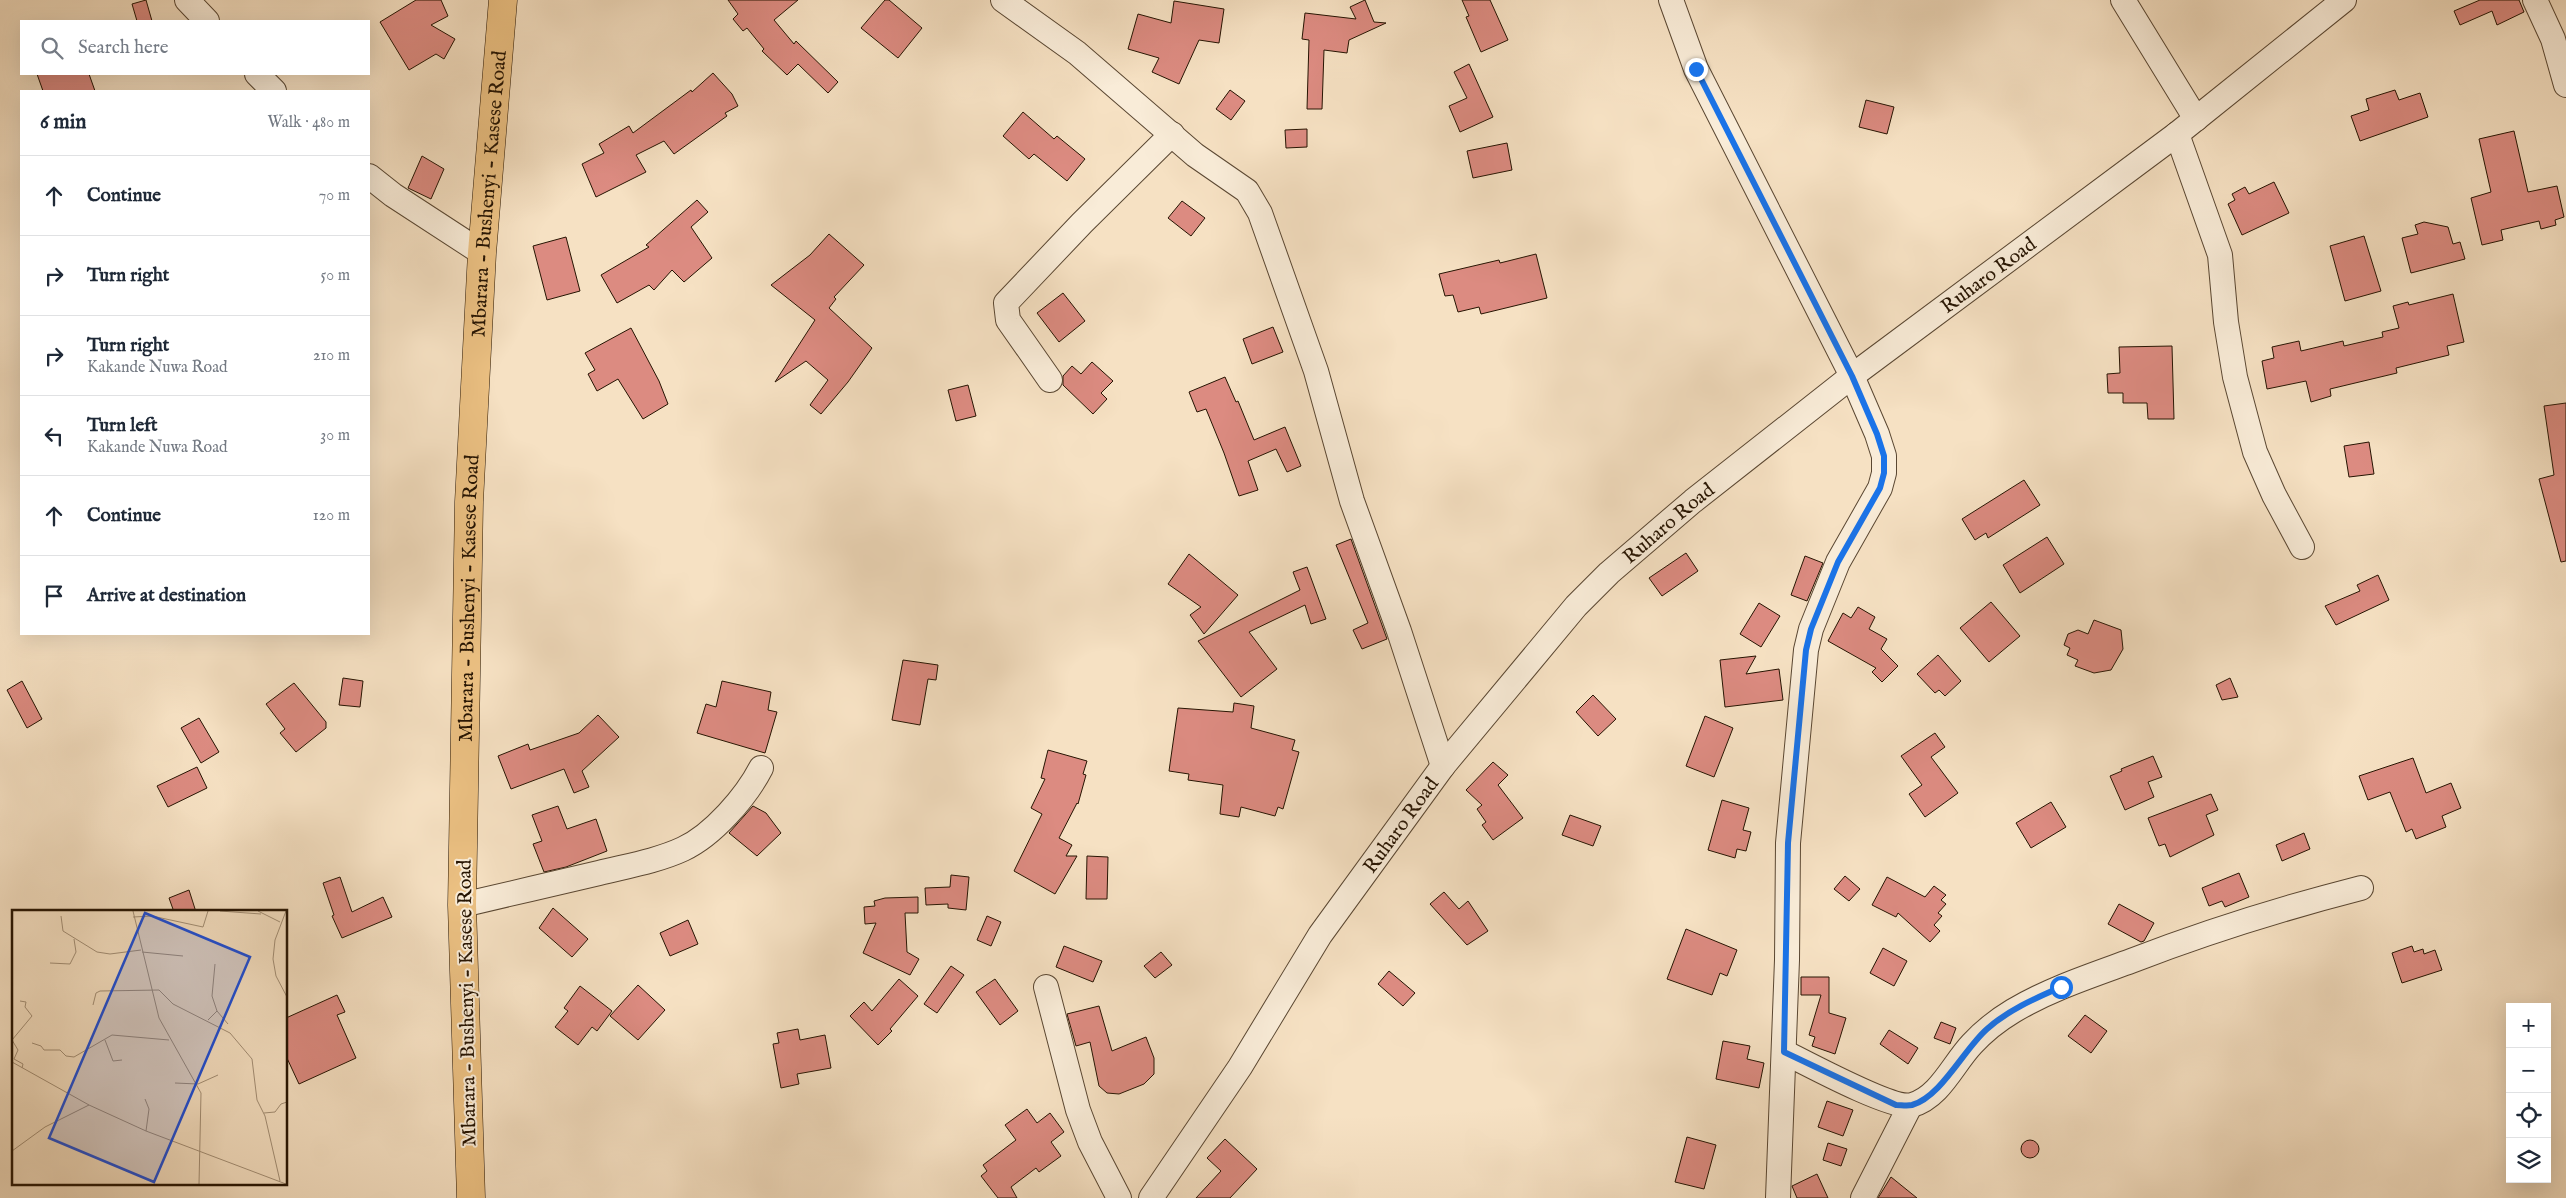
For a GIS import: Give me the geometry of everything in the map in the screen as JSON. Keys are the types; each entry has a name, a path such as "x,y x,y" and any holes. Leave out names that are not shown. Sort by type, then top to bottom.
{"main road":[{"name":"Mbarara - Bushenyi - Kasese Road","path":"471,1198 462,905 469,502 482,253 503,0"}],"street":[{"path":"186,0 206,20"},
{"path":"1003,0 1077,53 1195,155 1247,191 1260,213 1316,372 1352,501 1399,631 1443,766"},
{"path":"1671,0 1696,69 1852,376 1877,434 1884,456 1884,473 1880,488 1829,582 1811,629 1806,650 1788,843 1784,1052 1778,1198"},
{"path":"2123,0 2196,119"},
{"name":"Ruharo Road","path":"1151,1198 1240,1067 1320,935 1443,766 1576,606 1609,573 1693,501 1852,376 2177,134 2344,0"},
{"path":"2535,0 2553,39 2566,85"},
{"path":"258,75 273,90"},
{"path":"1050,380 1008,320 1006,303 1082,223 1172,134"},
{"path":"2177,134 2220,255 2228,331 2247,427 2255,452 2274,495 2302,547"},
{"path":"370,177 393,195 482,253"},
{"path":"462,905 635,864 683,849 704,836 718,822 752,786 761,768"},
{"path":"1784,1052 1896,1105 1910,1106 1926,1098 1970,1045 1989,1028 2039,997 2164,948 2238,923 2361,888"},
{"path":"1046,987 1078,1110 1090,1142 1119,1198"},
{"path":"1863,1198 1910,1106"}],"building":[{"path":"146,0 152,20 137,20 132,4"},
{"path":"416,0 441,0 448,16 431,25 455,39 444,59 436,54 409,70 380,22"},
{"path":"728,0 798,0 774,20 794,44 796,41 838,82 828,93 798,64 787,75 762,51 764,49 747,28 743,31 733,19 738,14"},
{"path":"885,0 889,0 922,28 898,58 861,28"},
{"path":"1365,0 1374,22 1386,23 1349,40 1347,53 1324,50 1322,109 1307,109 1309,40 1302,39 1305,13 1356,19 1350,7"},
{"path":"1462,0 1490,0 1508,40 1481,52 1466,17 1469,16"},
{"path":"2480,0 2519,0 2524,12 2497,25 2492,11 2460,25 2454,11"},
{"path":"1174,1 1224,9 1219,43 1199,40 1179,84 1152,72 1159,58 1128,49 1138,14 1171,23"},
{"path":"1469,64 1493,117 1460,132 1449,106 1467,98 1454,72"},
{"path":"713,73 732,94 738,106 725,113 727,116 674,154 664,141 636,155 646,172 596,197 582,164 604,153 599,144 629,126 633,133 691,90 692,92"},
{"path":"37,75 89,75 95,90 43,90"},
{"path":"1230,90 1245,101 1231,120 1216,109"},
{"path":"2395,90 2399,100 2420,93 2428,117 2360,141 2351,116 2369,110 2366,99"},
{"path":"1866,100 1894,107 1887,134 1859,127"},
{"path":"1023,112 1054,139 1057,136 1085,159 1067,181 1034,154 1029,159 1003,136"},
{"path":"1307,129 1307,147 1286,148 1285,130"},
{"path":"2514,131 2528,192 2557,186 2564,217 2555,220 2556,225 2541,229 2539,221 2501,230 2503,240 2482,245 2471,198 2491,192 2479,139"},
{"path":"1507,143 1512,170 1473,178 1467,151"},
{"path":"422,156 444,169 431,199 408,188"},
{"path":"2274,182 2289,213 2242,235 2228,204 2235,200 2232,194 2245,187 2249,194"},
{"path":"697,200 708,212 691,227 712,258 684,282 672,270 654,290 649,285 617,303 601,275 649,247 646,245"},
{"path":"1182,201 1205,218 1191,236 1168,218"},
{"path":"2424,222 2448,227 2453,244 2460,242 2465,259 2411,273 2402,238 2418,234 2415,225"},
{"path":"829,234 864,265 834,297 836,299 829,308 872,348 848,382 821,414 810,405 828,380 806,361 775,382 815,320 771,285 810,255"},
{"path":"2364,236 2381,291 2345,301 2330,246"},
{"path":"566,237 580,291 547,300 533,246"},
{"path":"1536,254 1547,298 1481,314 1479,307 1458,312 1453,295 1445,296 1439,274 1499,260 1500,263"},
{"path":"1063,293 1085,321 1059,342 1037,313"},
{"path":"2453,294 2464,342 2447,346 2449,355 2396,368 2397,373 2330,389 2331,396 2311,402 2306,381 2267,389 2262,361 2274,358 2272,347 2299,341 2301,351 2343,341 2344,346 2383,337 2382,332 2399,328 2393,306 2408,302 2409,305"},
{"path":"1273,327 1283,352 1252,364 1243,339"},
{"path":"631,328 659,381 668,404 643,419 618,379 597,391 588,374 595,370 585,353"},
{"path":"2172,346 2174,419 2148,419 2147,403 2123,403 2123,393 2108,393 2107,374 2120,373 2119,347"},
{"path":"1092,362 1113,381 1101,393 1107,399 1093,414 1063,385 1063,376 1072,366 1081,374"},
{"path":"1225,377 1236,402 1238,401 1254,440 1285,427 1301,466 1287,472 1276,449 1248,461 1258,490 1239,496 1206,409 1197,412 1189,392"},
{"path":"968,385 976,416 956,421 948,390"},
{"path":"2566,403 2566,561 2561,562 2539,479 2554,475 2544,406"},
{"path":"2369,442 2374,474 2349,477 2344,446"},
{"path":"2024,480 2040,505 1988,538 1986,533 1975,540 1962,519"},
{"path":"2047,537 2064,564 2020,593 2003,565"},
{"path":"1351,539 1387,639 1362,649 1353,630 1368,623 1336,545"},
{"path":"1686,553 1698,571 1662,596 1649,578"},
{"path":"1189,554 1238,595 1204,634 1190,615 1201,607 1168,584"},
{"path":"1805,556 1823,563 1807,601 1791,595"},
{"path":"1307,567 1326,619 1311,624 1305,605 1249,632 1277,669 1241,697 1198,641 1300,590 1293,572"},
{"path":"2378,575 2389,600 2336,625 2325,606 2360,591 2357,585"},
{"path":"1991,602 2020,636 1989,662 1960,628"},
{"path":"1759,603 1780,616 1761,647 1740,634"},
{"path":"1858,607 1875,617 1869,629 1887,639 1881,649 1898,666 1882,682 1872,672 1876,668 1828,641 1843,613 1851,618"},
{"path":"2094,620 2121,630 2123,649 2111,670 2094,673 2075,666 2078,660 2067,655 2070,648 2064,645 2068,634 2078,630 2088,634"},
{"path":"1938,655 1961,681 1945,696 1939,690 1935,693 1917,674"},
{"path":"1756,656 1746,674 1779,669 1783,700 1725,707 1720,660"},
{"path":"903,660 938,665 936,680 928,679 920,725 892,720"},
{"path":"343,678 363,681 360,707 339,705"},
{"path":"2230,678 2238,697 2222,700 2216,685"},
{"path":"22,681 42,719 27,728 7,690"},
{"path":"722,681 771,692 768,710 777,712 765,753 697,733 706,704 716,707"},
{"path":"294,683 326,722 326,728 296,752 280,733 285,729 266,704"},
{"path":"1593,695 1616,719 1598,736 1576,712"},
{"path":"1234,703 1254,706 1251,728 1295,740 1292,750 1299,752 1283,809 1278,807 1275,816 1241,807 1239,817 1220,814 1223,785 1188,780 1189,774 1169,771 1178,708 1233,712"},
{"path":"598,715 619,737 582,771 589,787 574,793 564,769 511,789 498,756 528,744 530,750 579,733"},
{"path":"1705,716 1733,728 1714,777 1686,766"},
{"path":"199,718 219,752 201,763 181,728"},
{"path":"1935,733 1945,747 1931,757 1958,793 1925,817 1909,794 1922,785 1901,756"},
{"path":"1048,750 1087,761 1083,774 1086,775 1078,804 1059,838 1072,845 1066,856 1077,856 1055,894 1014,871 1042,814 1031,808 1045,779 1041,778"},
{"path":"2153,756 2162,777 2148,782 2154,797 2125,810 2110,776 2122,771 2121,769"},
{"path":"2413,758 2426,793 2451,783 2461,808 2442,816 2446,827 2416,839 2412,829 2406,832 2390,792 2368,800 2359,776"},
{"path":"1493,762 1508,775 1498,785 1523,818 1493,840 1482,825 1486,822 1477,809 1482,805 1466,790"},
{"path":"197,767 207,788 168,807 157,786"},
{"path":"2211,794 2218,810 2206,815 2214,835 2170,857 2165,844 2159,846 2148,818"},
{"path":"1722,800 1749,808 1743,830 1751,832 1746,851 1737,849 1735,858 1708,850"},
{"path":"2051,802 2066,827 2031,848 2016,823"},
{"path":"558,806 567,829 596,819 607,851 566,867 544,872 533,844 542,841 532,815"},
{"path":"753,806 766,813 781,833 757,856 729,833"},
{"path":"1570,815 1601,826 1593,846 1562,835"},
{"path":"2304,833 2310,849 2282,861 2276,845"},
{"path":"1087,856 1108,857 1107,899 1086,899"},
{"path":"2239,873 2249,897 2225,907 2222,901 2209,906 2202,888"},
{"path":"951,875 969,877 966,910 948,908 948,904 926,905 925,888 950,887"},
{"path":"1845,876 1860,889 1849,901 1834,889"},
{"path":"340,877 352,912 383,897 392,917 342,938 332,916 334,915 323,883"},
{"path":"1887,877 1925,897 1934,886 1946,895 1941,900 1946,904 1938,913 1942,916 1934,925 1940,931 1930,942 1898,913 1896,917 1872,905"},
{"path":"189,890 195,910 173,910 169,898"},
{"path":"1444,892 1459,909 1468,901 1488,931 1467,945 1430,904"},
{"path":"918,897 918,913 905,913 907,952 919,959 910,975 863,953 876,923 865,924 864,907 875,906 874,901 885,898"},
{"path":"2119,904 2154,923 2144,941 2141,942 2108,924"},
{"path":"553,908 588,939 572,957 539,928"},
{"path":"987,916 1001,922 991,946 977,940"},
{"path":"688,920 698,944 670,956 660,933"},
{"path":"1686,929 1737,950 1727,976 1720,973 1712,995 1667,979"},
{"path":"1064,946 1102,961 1093,982 1056,967"},
{"path":"2412,946 2414,952 2423,949 2424,954 2435,950 2442,970 2402,983 2392,953"},
{"path":"1883,948 1907,961 1894,986 1870,973"},
{"path":"1161,952 1172,965 1155,978 1144,966"},
{"path":"951,966 964,975 937,1013 924,1004"},
{"path":"1389,971 1415,993 1403,1006 1378,984"},
{"path":"1801,977 1829,977 1829,1013 1846,1018 1835,1054 1812,1046 1815,1037 1809,1035 1821,995 1801,995"},
{"path":"899,979 918,996 890,1029 892,1031 878,1045 850,1016 864,1002 872,1011"},
{"path":"995,979 1018,1011 1000,1025 976,992"},
{"path":"638,985 665,1010 638,1040 610,1016"},
{"path":"580,986 612,1011 597,1031 592,1027 578,1045 555,1027 568,1011 564,1008"},
{"path":"337,995 345,1012 337,1015 356,1058 299,1084 288,1060 288,1017"},
{"path":"1099,1006 1112,1051 1146,1037 1154,1058 1154,1074 1144,1084 1119,1094 1107,1093 1099,1086 1090,1042 1076,1046 1067,1014"},
{"path":"2085,1015 2107,1031 2091,1053 2068,1036"},
{"path":"1941,1022 1956,1028 1950,1044 1934,1038"},
{"path":"798,1029 800,1040 825,1035 831,1068 797,1074 799,1084 781,1088 773,1044 779,1043 777,1033"},
{"path":"1889,1030 1918,1048 1908,1064 1880,1044"},
{"path":"1723,1041 1750,1046 1747,1059 1764,1063 1759,1088 1716,1079"},
{"path":"1827,1101 1853,1110 1843,1136 1818,1127"},
{"path":"1027,1109 1037,1123 1050,1113 1064,1132 1051,1142 1061,1156 1039,1172 1036,1168 1011,1187 1017,1198 998,1198 981,1176 987,1171 983,1165 1016,1140 1005,1125"},
{"path":"1687,1137 1716,1145 1704,1189 1675,1182"},
{"path":"1225,1139 1257,1169 1230,1198 1196,1198 1221,1171 1207,1158"},
{"path":"2026,1140 2034,1140 2039,1145 2037,1156 2026,1158 2021,1153 2021,1145"},
{"path":"1828,1143 1847,1149 1841,1166 1823,1160"},
{"path":"1817,1174 1828,1198 1797,1198 1792,1186"},
{"path":"1891,1177 1917,1198 1878,1198"}],"route":[{"path":"1696,69 1852,376 1877,434 1884,456 1884,473 1880,488 1838,562 1811,629 1806,650 1788,843 1784,1052 1896,1105 1910,1106 1926,1098 1941,1084 1970,1045 1989,1028 2011,1012 2061,987"}]}
